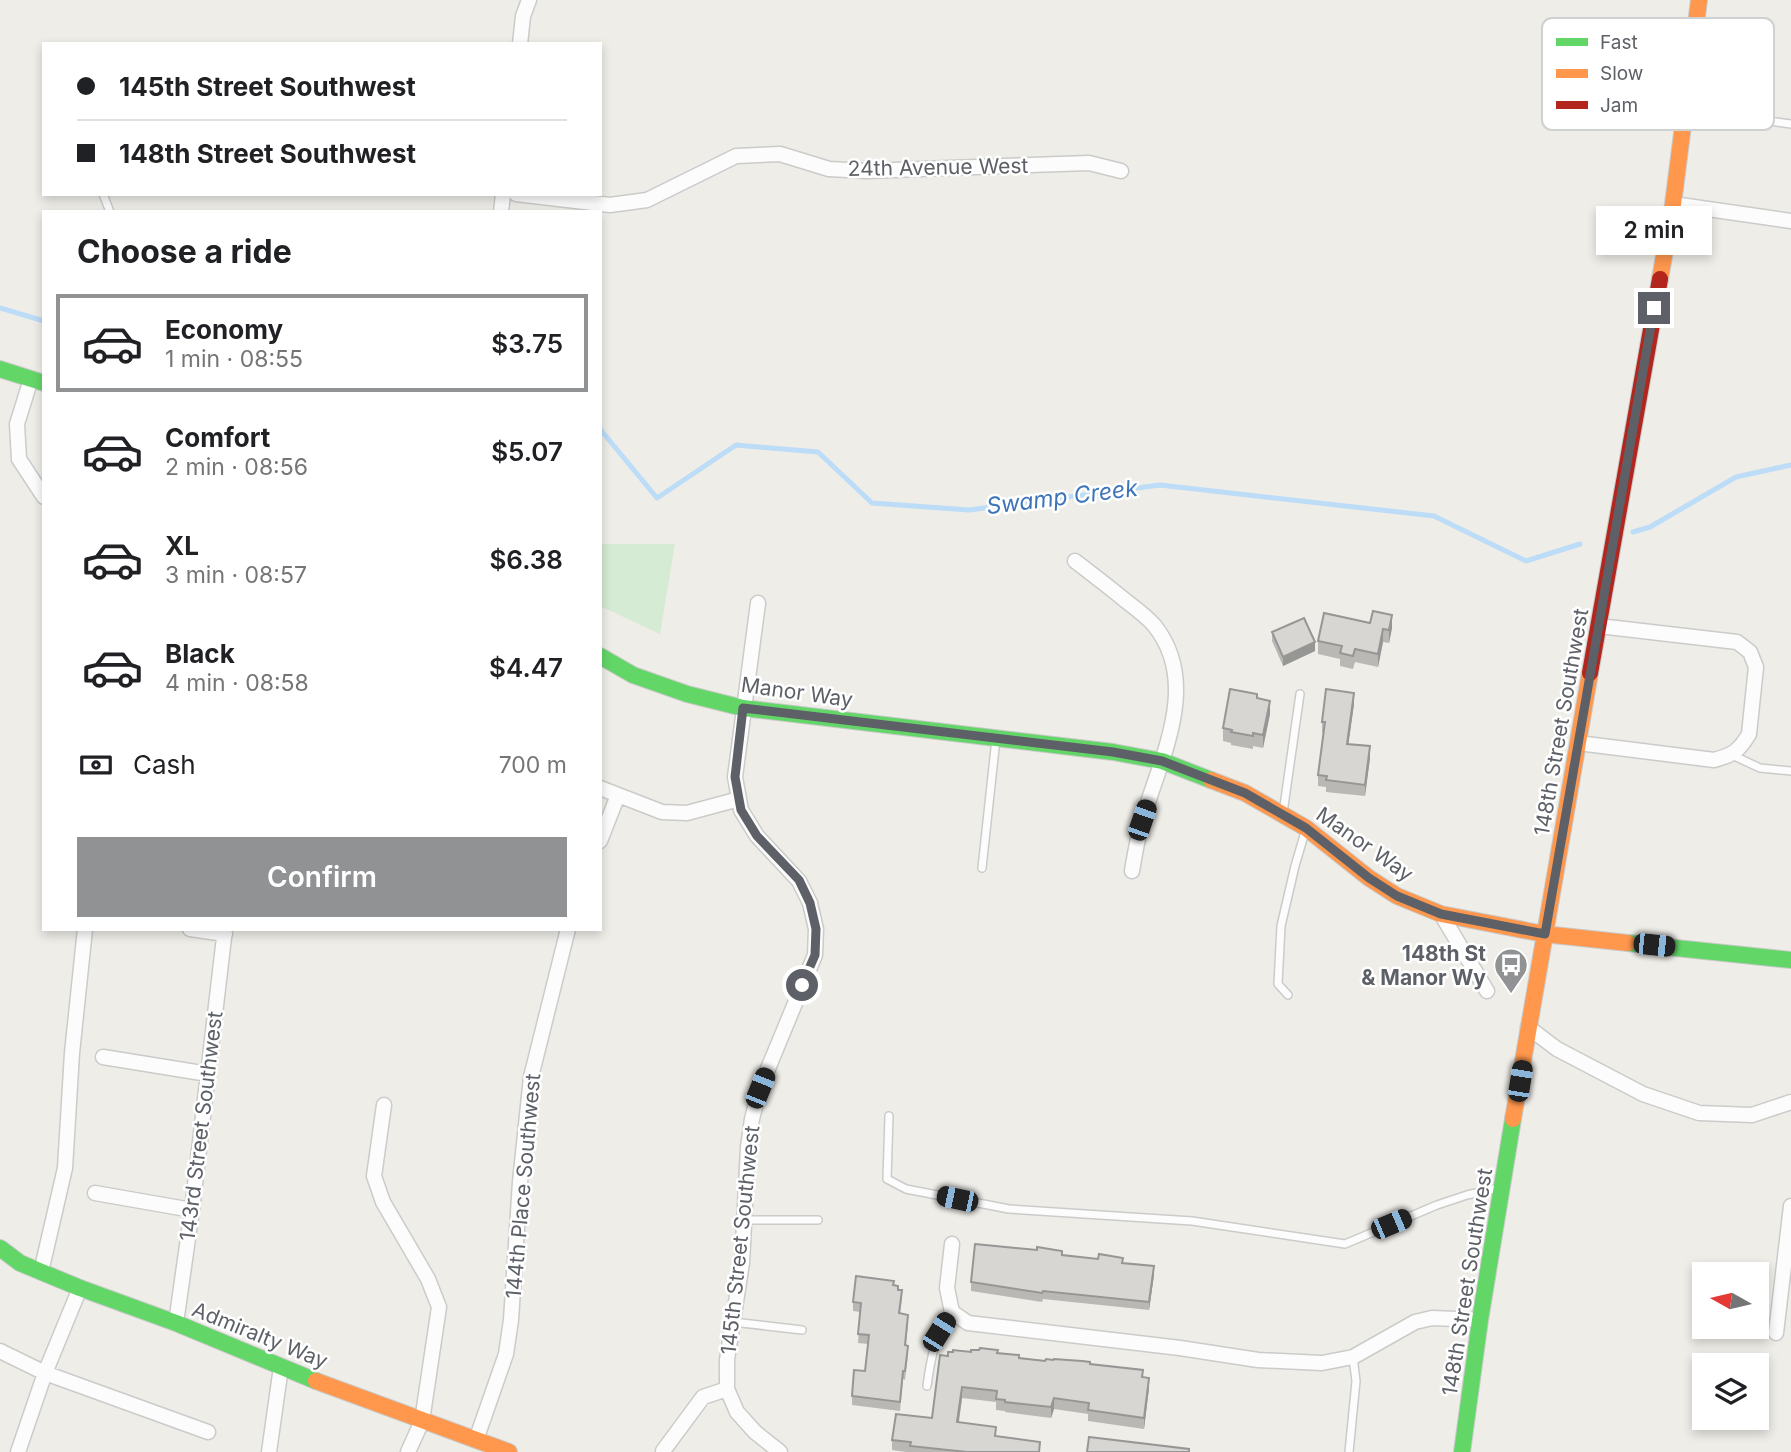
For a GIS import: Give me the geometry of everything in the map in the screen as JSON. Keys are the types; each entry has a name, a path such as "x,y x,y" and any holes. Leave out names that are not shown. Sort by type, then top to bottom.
{"street":[{"path":"520,42 528,0"},
{"name":"148th Street Southwest","path":"1697,18 1699,0"},
{"name":"148th Street Southwest","path":"1462,1452 1480,1320 1528,1027 1673,204 1682,130"},
{"name":"24th Avenue West","path":"533,196 610,205 647,200 736,156 747,155 780,154 829,169 866,171 1089,163 1121,171"},
{"path":"1673,204 1791,221"},
{"path":"0,369 37,381 17,424 19,459 42,494"},
{"path":"1075,561 1153,624 1168,647 1176,673 1177,693 1162,761 1142,820 1132,871"},
{"path":"743,708 758,603"},
{"path":"1578,743 1714,760 1732,755 1749,734 1756,667 1750,652 1737,642 1600,626"},
{"name":"Manor Way","path":"602,657 633,675 687,694 743,708 1113,752 1162,761 1245,793 1306,828 1369,878 1397,896 1441,914 1545,934 1791,960"},
{"name":"145th Street Southwest","path":"727,1389 727,1360 742,1263 752,1119 760,1088 815,955 816,929 810,903 799,880 757,836 741,810 735,777 743,708"},
{"path":"602,789 662,812 687,813 739,799"},
{"path":"602,836 618,795"},
{"path":"1441,914 1487,991"},
{"path":"41,1272 65,1168 72,1054 85,931"},
{"name":"144th Place Southwest","path":"476,1440 506,1354 531,1077 568,931"},
{"name":"143rd Street Southwest","path":"176,1324 225,932"},
{"path":"1528,1027 1557,1049 1643,1094 1699,1113 1752,1115 1791,1102"},
{"path":"103,1057 208,1074"},
{"path":"384,1105 374,1176 383,1202 428,1279 439,1307 422,1421 408,1452"},
{"path":"95,1193 192,1210"},
{"path":"1776,1333 1791,1206"},
{"path":"952,1244 947,1288 952,1312 968,1323 1258,1360 1322,1363 1353,1357 1415,1322 1432,1318 1480,1320"},
{"name":"Admiralty Way","path":"0,1248 20,1263 80,1288 422,1421 509,1452"},
{"path":"18,1452 45,1373 80,1288"},
{"path":"0,1351 45,1373 208,1432"},
{"path":"269,1452 281,1367"},
{"path":"663,1451 704,1397 727,1389 737,1412 755,1432 780,1452"}],"lane":[{"path":"1283,814 1300,694"},
{"path":"982,868 996,738"},
{"path":"1732,755 1760,768 1791,771"},
{"path":"1288,995 1278,985 1281,926 1306,828"},
{"path":"888,1116 887,1179 906,1189 1009,1209 1192,1220 1345,1244 1437,1205 1467,1195 1503,1188"},
{"path":"744,1220 818,1220"},
{"path":"927,1386 932,1353 939,1332 952,1312"},
{"path":"733,1322 802,1330"},
{"path":"1349,1452 1356,1381 1353,1357"}],"green space":[{"path":"602,544 675,544 660,634 602,607"}],"building":[{"path":"1373,611 1392,615 1389,630 1383,629 1378,654 1355,649 1353,656 1340,653 1342,646 1318,641 1324,613 1370,623"},
{"path":"1304,618 1315,642 1283,657 1272,632"},
{"path":"1230,689 1257,694 1257,698 1270,701 1263,735 1253,733 1253,736 1223,728"},
{"path":"1326,689 1354,693 1347,744 1370,746 1365,785 1326,780 1327,776 1318,775"},
{"path":"975,1244 1037,1250 1037,1247 1062,1251 1062,1255 1098,1259 1099,1254 1123,1258 1122,1263 1154,1266 1149,1302 1042,1293 971,1282"},
{"path":"856,1276 894,1281 893,1285 902,1290 899,1313 908,1315 905,1345 908,1346 900,1402 852,1396 854,1370 865,1371 869,1335 858,1334 861,1303 853,1302"},
{"path":"980,1348 1019,1355 1019,1358 1082,1361 1143,1370 1142,1377 1149,1378 1144,1418 1088,1410 1089,1403 1054,1398 1051,1407 1005,1402 996,1399 997,1391 962,1387 957,1422 996,1427 995,1436 1040,1442 1039,1452 967,1452 910,1446 911,1442 892,1440 896,1414 932,1418 940,1355 948,1356 948,1352 953,1350 971,1352"},
{"path":"1089,1437 1189,1449 1189,1452 1087,1452"}],"waterway":[{"name":"Swamp Creek","path":"0,308 42,320"},
{"name":"Swamp Creek","path":"602,431 657,498 736,445 818,452 872,503 969,510 1160,485 1434,516 1526,561 1580,544"},
{"name":"Swamp Creek","path":"1633,532 1650,527 1736,477 1791,465"}],"traffic: fast":[{"path":"0,369 42,382"},
{"path":"602,657 633,675 687,694 743,708 1113,752 1162,761 1211,780"},
{"path":"1628,943 1791,960"},
{"path":"1462,1452 1480,1320 1513,1119"},
{"path":"0,1248 20,1263 316,1381"}],"traffic: slow":[{"path":"1697,18 1699,0"},
{"path":"1660,279 1682,130"},
{"path":"1513,1119 1590,673"},
{"path":"1211,780 1245,793 1306,828 1369,878 1397,896 1441,914 1544,934 1628,943"},
{"path":"316,1381 509,1452"}],"traffic: jam":[{"path":"1590,673 1660,279"}],"place":[{"name":"148th St & Manor Wy","path":"1511,995"}],"route":[{"path":"802,985 815,955 816,929 810,903 799,880 757,836 741,810 735,777 743,708 1113,752 1162,761 1245,793 1273,808 1306,828 1369,878 1397,896 1441,914 1545,934 1654,308"}]}
